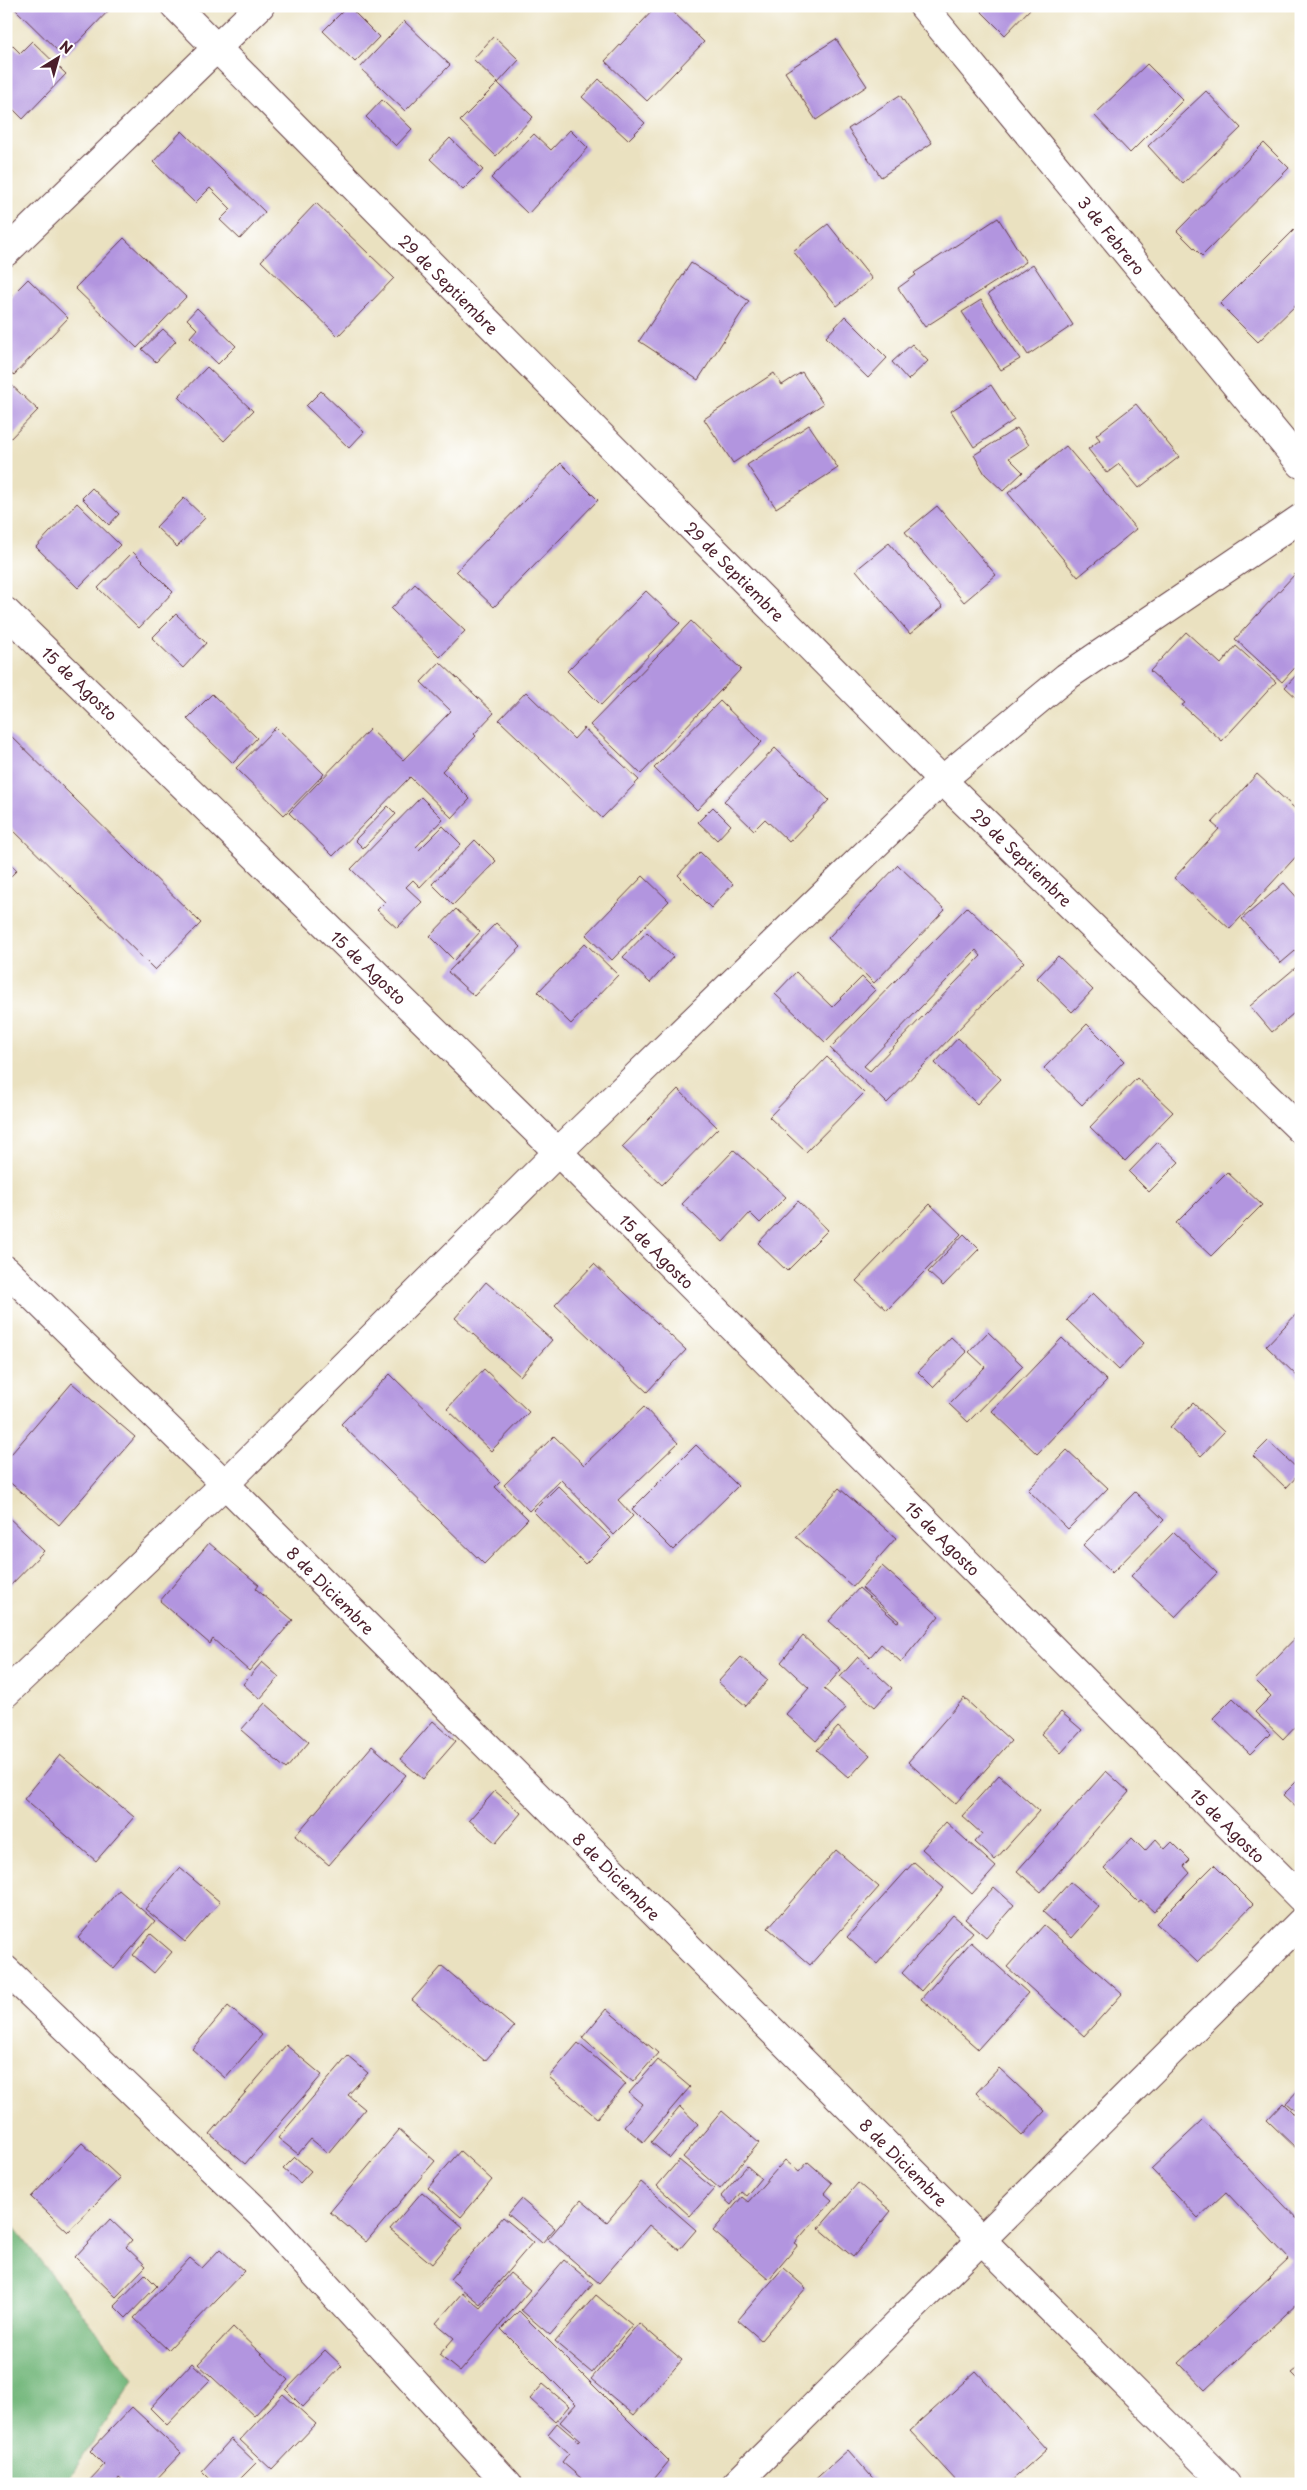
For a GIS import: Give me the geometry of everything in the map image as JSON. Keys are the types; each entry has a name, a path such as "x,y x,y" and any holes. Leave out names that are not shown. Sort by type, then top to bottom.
{"street":[{"name":"29 de Septiembre","path":"175,6 942,780 1301,1130"},
{"path":"6,252 217,50 260,6"},
{"name":"3 de Febrero","path":"923,6 1301,464"},
{"path":"6,1693 225,1484 558,1152 942,780 1066,677 1301,518"},
{"name":"15 de Agosto","path":"6,612 558,1152 1301,1898"},
{"name":"8 de Diciembre","path":"6,1270 225,1484 1226,2484"},
{"path":"736,2484 1301,1922"},
{"path":"6,1970 263,2217 508,2484"}],"green space":[{"path":"6,2217 134,2380 65,2484 6,2484"}],"building":[{"path":"12,6 113,6 64,57"},
{"path":"348,6 379,37 355,62 323,31"},
{"path":"657,6 667,6 704,42 647,101 605,61"},
{"path":"976,6 1033,6 1005,35"},
{"path":"404,21 450,65 405,111 360,68"},
{"path":"494,36 519,60 498,83 473,59"},
{"path":"6,39 20,53 32,41 66,74 23,119 6,102"},
{"path":"836,39 867,86 816,120 785,72"},
{"path":"1147,64 1183,100 1130,153 1094,115"},
{"path":"599,79 645,123 628,140 582,97"},
{"path":"498,83 533,117 496,156 460,121"},
{"path":"1206,91 1241,128 1183,184 1148,146"},
{"path":"900,95 932,143 881,177 848,129"},
{"path":"382,100 412,129 396,146 366,117"},
{"path":"570,130 588,148 528,214 491,178 534,134 551,150"},
{"path":"182,131 265,212 240,239 220,220 231,209 210,188 195,203 153,162"},
{"path":"450,138 483,170 463,190 430,159"},
{"path":"1264,143 1289,168 1202,256 1177,231"},
{"path":"316,203 394,278 338,336 261,261"},
{"path":"998,218 1026,262 925,327 898,288 916,275 914,273"},
{"path":"1301,223 1301,300 1258,342 1220,304"},
{"path":"828,224 872,279 837,306 793,251"},
{"path":"124,238 186,297 137,348 75,288"},
{"path":"691,263 749,301 698,380 639,341"},
{"path":"1033,264 1073,325 1028,355 988,294"},
{"path":"28,279 68,318 14,375 6,367 6,301"},
{"path":"981,300 1020,359 1001,370 962,312"},
{"path":"197,308 236,346 218,364 190,337 197,329 187,319"},
{"path":"845,316 887,358 868,378 826,337"},
{"path":"163,329 176,341 156,362 142,349"},
{"path":"912,344 928,361 908,380 892,362"},
{"path":"207,367 253,411 224,441 178,397"},
{"path":"802,372 823,404 733,463 704,419 774,373 782,385"},
{"path":"6,380 38,410 6,443"},
{"path":"991,385 1014,420 974,447 951,411"},
{"path":"321,391 364,432 349,448 306,406"},
{"path":"1136,404 1179,457 1139,488 1119,464 1107,473 1088,449 1100,440 1096,435"},
{"path":"809,425 838,468 776,508 747,465"},
{"path":"1017,428 1029,445 1009,458 1023,472 1003,491 985,474 974,455"},
{"path":"1066,446 1136,529 1078,577 1008,493"},
{"path":"561,463 598,500 494,607 456,571"},
{"path":"92,488 119,514 109,525 82,498"},
{"path":"184,498 205,518 177,547 156,527"},
{"path":"77,503 120,545 78,588 36,547"},
{"path":"937,506 996,575 964,602 905,532"},
{"path":"889,543 943,607 910,634 856,570"},
{"path":"133,552 173,592 139,628 98,588"},
{"path":"1295,574 1301,580 1301,661 1282,682 1235,639"},
{"path":"415,584 465,631 440,657 391,609"},
{"path":"646,591 680,623 601,705 567,671"},
{"path":"176,614 206,643 183,668 152,638"},
{"path":"691,621 741,669 641,774 590,725"},
{"path":"1186,632 1221,664 1236,646 1276,682 1222,741 1182,705 1185,703 1150,671"},
{"path":"440,662 494,713 474,734 476,736 442,771 470,799 452,818 410,777 333,856 289,813 370,729 403,760 451,711 421,682"},
{"path":"1301,670 1301,702 1285,687"},
{"path":"526,692 574,739 584,728 639,780 602,818 499,720"},
{"path":"212,694 257,738 233,763 187,719"},
{"path":"720,701 762,742 697,810 654,768"},
{"path":"276,727 324,774 284,815 236,768"},
{"path":"6,731 201,923 155,970 6,823"},
{"path":"775,748 829,800 789,842 765,819 754,830 724,801"},
{"path":"1257,774 1301,814 1301,851 1230,929 1174,878 1219,829 1212,823"},
{"path":"421,797 443,819 416,847 419,850 443,826 461,844 420,887 413,880 406,887 422,902 397,928 377,910 385,902 351,869"},
{"path":"388,806 396,814 363,848 355,840"},
{"path":"713,807 731,825 717,840 698,822"},
{"path":"475,840 496,861 453,905 432,884"},
{"path":"700,852 733,884 711,908 678,875"},
{"path":"6,860 17,870 6,881"},
{"path":"898,865 945,910 874,983 828,938"},
{"path":"643,876 669,901 612,960 586,935"},
{"path":"1284,883 1301,902 1301,946 1281,963 1242,919"},
{"path":"967,907 1024,962 887,1103 830,1048","holes":["976,950 981,956 870,1071 864,1066"]},
{"path":"456,909 480,932 454,960 430,936"},
{"path":"496,923 521,947 474,996 448,972"},
{"path":"647,932 673,957 650,983 623,957"},
{"path":"585,943 618,975 571,1024 538,992"},
{"path":"1058,956 1093,990 1072,1012 1037,978"},
{"path":"1301,963 1301,1007 1272,1032 1250,1006"},
{"path":"796,972 832,1007 862,977 875,990 825,1042 775,994"},
{"path":"1087,1024 1124,1061 1082,1105 1044,1068"},
{"path":"958,1038 1001,1079 977,1104 935,1063"},
{"path":"827,1057 864,1093 806,1152 769,1117"},
{"path":"1137,1078 1173,1112 1125,1161 1090,1127"},
{"path":"678,1089 718,1128 662,1185 622,1147"},
{"path":"1158,1142 1179,1162 1149,1192 1129,1172"},
{"path":"734,1150 786,1197 760,1223 750,1213 723,1242 682,1204"},
{"path":"1227,1172 1262,1205 1211,1256 1176,1223"},
{"path":"798,1201 828,1230 787,1271 758,1243"},
{"path":"930,1204 961,1234 887,1310 856,1281"},
{"path":"964,1234 979,1249 943,1286 928,1272"},
{"path":"594,1264 686,1350 647,1392 555,1305"},
{"path":"486,1282 552,1340 520,1376 455,1318"},
{"path":"1093,1293 1144,1343 1119,1370 1067,1320"},
{"path":"1301,1309 1301,1380 1266,1346"},
{"path":"988,1332 1023,1366 968,1422 949,1404 985,1367 969,1352"},
{"path":"951,1337 967,1352 933,1387 918,1372"},
{"path":"1062,1338 1107,1381 1037,1454 992,1411"},
{"path":"484,1369 529,1412 491,1451 447,1409"},
{"path":"390,1374 500,1482 495,1487 528,1519 484,1564 341,1424"},
{"path":"72,1383 135,1437 59,1525 6,1479 6,1460"},
{"path":"1193,1403 1224,1432 1201,1456 1170,1427"},
{"path":"644,1407 678,1443 618,1500 633,1516 614,1535 561,1480 529,1511 504,1485 554,1436 584,1465"},
{"path":"1268,1441 1301,1472 1286,1488 1253,1456"},
{"path":"696,1445 738,1486 673,1550 632,1509"},
{"path":"1067,1450 1108,1488 1068,1529 1028,1490"},
{"path":"558,1486 611,1538 585,1564 533,1511"},
{"path":"839,1488 896,1538 853,1587 796,1537"},
{"path":"1135,1492 1164,1520 1112,1573 1083,1545"},
{"path":"6,1515 44,1551 6,1590"},
{"path":"1174,1532 1217,1573 1175,1617 1131,1576"},
{"path":"209,1543 259,1585 256,1589 293,1620 249,1671 213,1639 210,1644 160,1601"},
{"path":"882,1566 939,1616 901,1662 881,1644 870,1657 829,1621 859,1588 897,1622 899,1621 862,1588"},
{"path":"1299,1634 1301,1720 1283,1739 1255,1712 1271,1696 1255,1680"},
{"path":"803,1636 841,1670 824,1689 846,1708 816,1741 786,1714 809,1688 781,1662"},
{"path":"741,1657 768,1680 746,1706 718,1682"},
{"path":"858,1657 892,1688 875,1707 840,1677"},
{"path":"262,1662 279,1677 260,1699 243,1684"},
{"path":"964,1698 1011,1741 955,1804 908,1762"},
{"path":"1233,1698 1270,1734 1250,1754 1213,1718"},
{"path":"265,1703 309,1742 286,1769 241,1730"},
{"path":"1061,1712 1082,1730 1061,1753 1041,1734"},
{"path":"433,1721 456,1741 423,1779 400,1759"},
{"path":"838,1727 870,1755 849,1778 817,1750"},
{"path":"372,1746 406,1775 329,1865 295,1836"},
{"path":"60,1755 134,1817 96,1861 24,1799"},
{"path":"1106,1771 1129,1792 1041,1892 1017,1871"},
{"path":"999,1775 1039,1811 995,1860 975,1842 982,1834 962,1816"},
{"path":"1301,1777 1301,1812 1283,1795"},
{"path":"495,1791 521,1813 496,1843 469,1820"},
{"path":"946,1822 996,1867 972,1894 922,1849"},
{"path":"1132,1838 1145,1851 1156,1839 1165,1849 1172,1842 1190,1860 1184,1866 1190,1873 1154,1912 1141,1900 1138,1902 1104,1868"},
{"path":"836,1850 879,1887 810,1965 768,1928"},
{"path":"914,1862 944,1888 877,1964 847,1937"},
{"path":"1214,1865 1253,1904 1197,1962 1156,1923"},
{"path":"180,1868 220,1902 185,1942 145,1909"},
{"path":"1070,1882 1099,1907 1072,1938 1043,1912"},
{"path":"994,1887 1014,1905 986,1937 965,1919"},
{"path":"119,1890 155,1921 114,1969 78,1938"},
{"path":"953,1915 973,1932 921,1991 902,1973"},
{"path":"1044,1925 1122,1994 1084,2036 1007,1967"},
{"path":"151,1934 172,1952 154,1973 133,1955"},
{"path":"971,1942 1028,1993 978,2049 921,1999"},
{"path":"442,1966 514,2027 485,2061 412,2000"},
{"path":"228,2006 262,2035 225,2078 192,2049"},
{"path":"606,2009 658,2053 633,2082 582,2038"},
{"path":"578,2043 626,2084 597,2118 549,2077"},
{"path":"286,2045 322,2075 245,2164 210,2134"},
{"path":"348,2056 368,2073 348,2095 365,2109 328,2153 311,2139 298,2154 278,2138"},
{"path":"658,2060 690,2087 643,2142 624,2126 642,2104 629,2093"},
{"path":"999,2068 1045,2111 1022,2136 976,2093"},
{"path":"1301,2087 1301,2116 1286,2103"},
{"path":"1283,2103 1301,2121 1301,2153 1267,2120"},
{"path":"680,2107 698,2124 670,2158 651,2142"},
{"path":"722,2111 759,2143 720,2189 683,2157"},
{"path":"1203,2120 1301,2223 1301,2300 1205,2390 1179,2363 1289,2259 1226,2192 1198,2218 1151,2169"},
{"path":"399,2130 435,2161 366,2242 330,2212"},
{"path":"82,2143 120,2178 68,2232 31,2197"},
{"path":"460,2151 492,2180 461,2217 428,2188"},
{"path":"295,2157 311,2171 300,2183 283,2169"},
{"path":"679,2160 714,2189 690,2216 657,2186"},
{"path":"785,2160 799,2172 808,2162 832,2183 824,2193 832,2200 795,2243 798,2245 769,2279 713,2231 742,2197 748,2202"},
{"path":"747,2166 761,2178 746,2196 741,2192 731,2205 721,2196"},
{"path":"641,2182 696,2230 679,2250 649,2225 599,2283 548,2239 581,2200 607,2222"},
{"path":"858,2183 891,2211 853,2257 819,2228"},
{"path":"422,2192 463,2227 432,2264 390,2229"},
{"path":"521,2199 555,2228 542,2243 508,2214"},
{"path":"503,2217 533,2242 480,2304 450,2279"},
{"path":"110,2219 132,2240 126,2247 146,2266 116,2297 75,2257"},
{"path":"220,2249 244,2271 168,2350 134,2318 190,2258 202,2268"},
{"path":"564,2260 593,2284 550,2335 521,2310"},
{"path":"783,2268 806,2288 761,2340 738,2320"},
{"path":"510,2273 530,2290 460,2372 439,2355 454,2338 436,2323 462,2293 480,2308"},
{"path":"145,2274 157,2286 126,2318 114,2306"},
{"path":"596,2295 632,2325 592,2373 555,2342"},
{"path":"519,2311 669,2461 650,2484 588,2484 562,2462 569,2453 548,2434 557,2423 579,2442 581,2440 560,2422 576,2404 501,2329"},
{"path":"639,2323 682,2360 634,2415 591,2379"},
{"path":"233,2327 288,2380 254,2416 198,2364"},
{"path":"325,2350 342,2366 303,2407 286,2390"},
{"path":"192,2363 210,2380 167,2425 150,2408"},
{"path":"1301,2366 1301,2382 1292,2373"},
{"path":"976,2371 1047,2449 1008,2484 959,2484 910,2431"},
{"path":"543,2384 569,2406 555,2422 530,2399"},
{"path":"283,2394 316,2424 272,2470 240,2440"},
{"path":"132,2407 181,2453 152,2484 126,2484 119,2478 116,2484 86,2484 104,2465 90,2451"},
{"path":"231,2439 256,2463 235,2484 215,2484 202,2471"},
{"path":"848,2450 878,2484 810,2484"}]}
